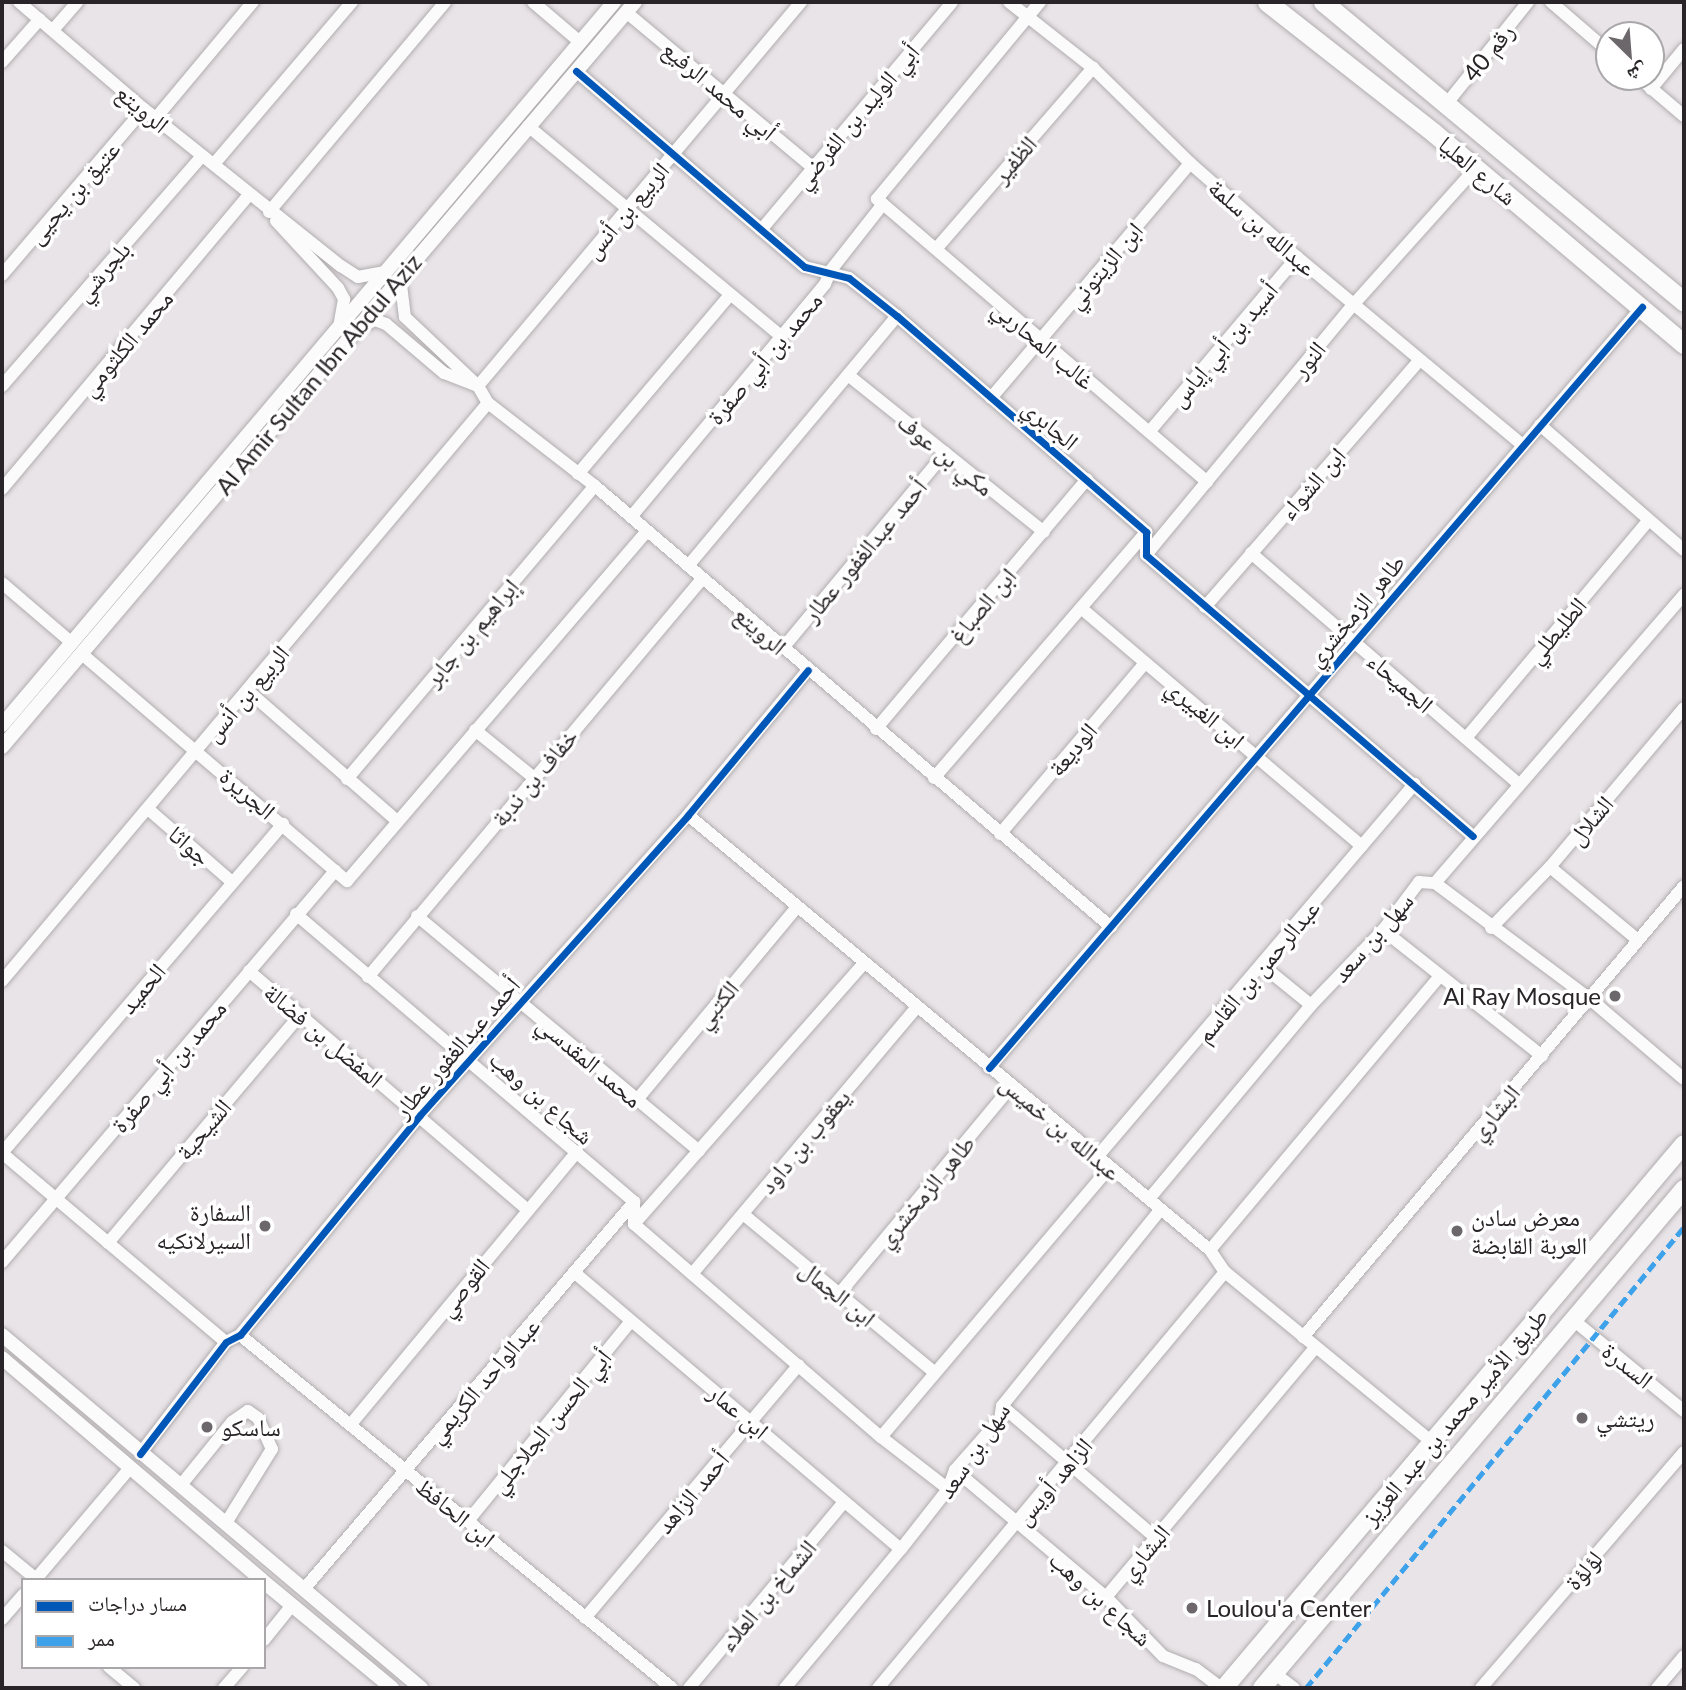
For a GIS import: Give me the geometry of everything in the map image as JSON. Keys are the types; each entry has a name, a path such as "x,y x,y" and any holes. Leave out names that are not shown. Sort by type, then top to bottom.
{"main road":[{"name":"شارع العليا","path":"1267,2 1476,168 1684,344"},
{"name":"شارع العليا","path":"1324,2 1448,102 1495,146 1684,302"},
{"path":"1409,117 1426,117 1439,108 1420,79"},
{"path":"1476,168 1461,147 1461,136 1468,133 1495,146"},
{"name":"طريق الأمير محمد بن عبد العزيز","path":"1223,1688 1684,1144"},
{"path":"1638,1241 1642,1225 1669,1188 1665,1177 1658,1175"},
{"name":"طريق الأمير محمد بن عبد العزيز","path":"1262,1688 1684,1189"},
{"path":"1274,1673 1258,1684 1250,1680 1281,1636 1292,1608"}],"street":[{"name":"الرويتع","path":"19,2 269,212"},
{"path":"53,30 77,2"},
{"path":"156,119 253,2"},
{"path":"214,164 352,2"},
{"path":"269,212 445,2"},
{"path":"533,2 580,42"},
{"name":"Al Amir Sultan Ibn Abdul Aziz","path":"2,725 614,2"},
{"name":"الربيع بن أنس","path":"478,386 801,2"},
{"name":"أبي الوليد بن الفرضي","path":"761,230 952,2"},
{"name":"عبدالله بن سلمة","path":"1009,2 1093,68 1190,163 1297,257 1419,361 1523,444"},
{"name":"محمد بن أبي صفرة","path":"631,517 825,284 831,270 883,204 877,199 1040,2"},
{"name":"رقم 40","path":"1448,102 1528,2"},
{"path":"1551,2 1595,40"},
{"name":"Al Amir Sultan Ibn Abdul Aziz","path":"2,747 631,7"},
{"name":"أبي محمد الرفيع","path":"631,7 723,94 813,168"},
{"path":"2,62 40,19"},
{"path":"1665,72 1684,49"},
{"name":"الظفير","path":"936,249 1093,68"},
{"name":"الجابري","path":"576,71 805,267 831,270 849,278 897,316 1146,531"},
{"path":"1653,91 1684,116"},
{"name":"عتيق بن يحيى","path":"2,275 144,109"},
{"path":"528,126 782,337"},
{"name":"بلجرشي","path":"2,386 202,156"},
{"name":"ابن الزيتوني","path":"991,398 1190,163"},
{"name":"النور","path":"1146,555 1353,305 1476,168"},
{"name":"محمد الكلثومي","path":"2,489 249,195"},
{"name":"غالب المحاربي","path":"883,204 1038,342 1150,431 1207,482"},
{"path":"269,212 358,277 384,272"},
{"path":"269,212 338,288 344,299 340,326"},
{"name":"أسيد بن أبي إياس","path":"1150,431 1297,257"},
{"name":"الرويتع","path":"400,277 405,317 478,386 488,403 595,486 1111,927"},
{"path":"578,474 730,295"},
{"name":"طاهر الزمخشري","path":"989,1068 1259,757 1352,640 1642,307"},
{"path":"688,566 897,316"},
{"path":"356,329 375,320 386,324 444,373 478,386"},
{"name":"ابن الشواء","path":"1205,607 1419,361"},
{"name":"مكي بن عوف","path":"848,375 1044,532"},
{"name":"الربيع بن أنس","path":"2,981 199,750 488,403"},
{"path":"1540,425 1647,522 1684,550"},
{"name":"أحمد عبدالغفور عطار","path":"783,648 945,453"},
{"name":"ابن الصباغ","path":"877,729 1087,479"},
{"name":"إبراهيم بن جابر","path":"347,779 595,486"},
{"name":"الطليطلي","path":"1466,738 1647,522"},
{"path":"247,690 397,821 647,531"},
{"path":"1146,531 1146,555 1415,783 1473,836"},
{"path":"934,778 1146,531"},
{"name":"الجميحاء","path":"1251,553 1519,784"},
{"name":"خفاف بن ندبة","path":"368,977 702,579"},
{"path":"2,583 72,643"},
{"name":"سهل بن سعد","path":"1149,1199 1311,1005 1383,930 1419,882 1434,883 1684,595"},
{"name":"ابن الغبيري","path":"1081,608 1362,846"},
{"name":"الجريرة","path":"82,654 199,750 347,881 397,821"},
{"name":"الوديعة","path":"1000,834 1145,663"},
{"name":"أحمد عبدالغفور عطار","path":"140,1454 226,1342 240,1335 421,1115 688,815 808,670"},
{"name":"الشلال","path":"1491,928 1550,867 1684,708"},
{"path":"475,730 534,778"},
{"name":"عبدالرحمن بن القاسم","path":"1097,1157 1415,783"},
{"name":"جواثا","path":"148,809 232,882"},
{"name":"عبدالله بن خميس","path":"688,815 863,964 1210,1250 1225,1272 1432,1441"},
{"name":"الحميد","path":"2,1153 283,824"},
{"path":"1550,867 1638,940"},
{"name":"محمد بن أبي صفرة","path":"2,1262 335,871"},
{"path":"1434,883 1590,999 1684,1079"},
{"name":"البشاري","path":"1303,1337 1684,886"},
{"name":"الكتبي","path":"636,1101 796,908"},
{"name":"شجاع بن وهب","path":"296,914 634,1202"},
{"name":"محمد المقدسي","path":"417,916 699,1151"},
{"path":"1383,930 1542,1056"},
{"path":"634,1224 863,964"},
{"path":"1263,965 1311,1005"},
{"name":"المفضل بن فضالة","path":"249,971 299,1016 421,1115 527,1209"},
{"path":"1210,1250 1440,976"},
{"name":"يعقوب بن داود","path":"692,1274 916,1008"},
{"name":"الشيحية","path":"108,1243 299,1016"},
{"name":"طاهر الزمخشري","path":"839,1294 1011,1087"},
{"name":"القوصي","path":"351,1424 577,1152"},
{"path":"2,1153 226,1342"},
{"path":"881,1437 1109,1168"},
{"path":"634,1202 634,1224 881,1437 948,1489"},
{"name":"عبدالواحد الكريمي","path":"304,1589 634,1202"},
{"name":"سهل بن سعد","path":"785,1688 901,1549 948,1489 955,1470 1000,1419 1002,1406 1160,1210"},
{"name":"ابن الجمال","path":"743,1214 934,1372"},
{"name":"الزاهد أويس","path":"878,1688 1225,1272"},
{"name":"ابن عمار","path":"575,1273 901,1549"},
{"name":"السدرة","path":"1572,1319 1684,1411"},
{"name":"أبي الحسن الجلاجلي","path":"468,1521 631,1321"},
{"path":"2,1335 421,1688"},
{"name":"ابن الحافظ","path":"240,1335 672,1688"},
{"name":"البشاري","path":"1106,1597 1316,1347"},
{"path":"2,1358 259,1578"},
{"name":"أحمد الزاهد","path":"585,1618 799,1365"},
{"path":"1002,1406 1156,1538"},
{"path":"181,1485 232,1422 248,1411 258,1418 272,1449 226,1523"},
{"name":"لؤلؤة","path":"1481,1688 1684,1452"},
{"path":"37,1578 130,1469"},
{"name":"شجاع بن وهب","path":"955,1470 1106,1597 1163,1656 1196,1669 1223,1688"},
{"name":"الشماخ بن العلاء","path":"689,1688 844,1502"},
{"path":"2,1551 35,1578"},
{"path":"266,1583 392,1688"},
{"path":"2,1619 21,1597"},
{"path":"266,1638 292,1605"},
{"path":"1657,1688 1684,1656"},
{"path":"111,1669 128,1686"},
{"path":"225,1688 240,1669"},
{"path":"1274,1673 1294,1688"}],"marked path":[{"path":"1306,1688 1684,1227"}],"cycle path":[{"path":"576,71 805,267 849,278 897,316 1146,532 1146,555 1473,836"},
{"path":"989,1068 1642,307"},
{"path":"140,1454 226,1342 240,1335 420,1115 688,815 808,670"}],"place":[{"name":"Al Ray Mosque","path":"1615,996"},
{"name":"السفارة السيرلانكيه","path":"265,1226"},
{"name":"معرض سادن العربة القابضة","path":"1457,1231"},
{"name":"ريتشي","path":"1582,1418"},
{"name":"ساسكو","path":"207,1427"},
{"name":"Loulou'a Center","path":"1192,1608"}]}
